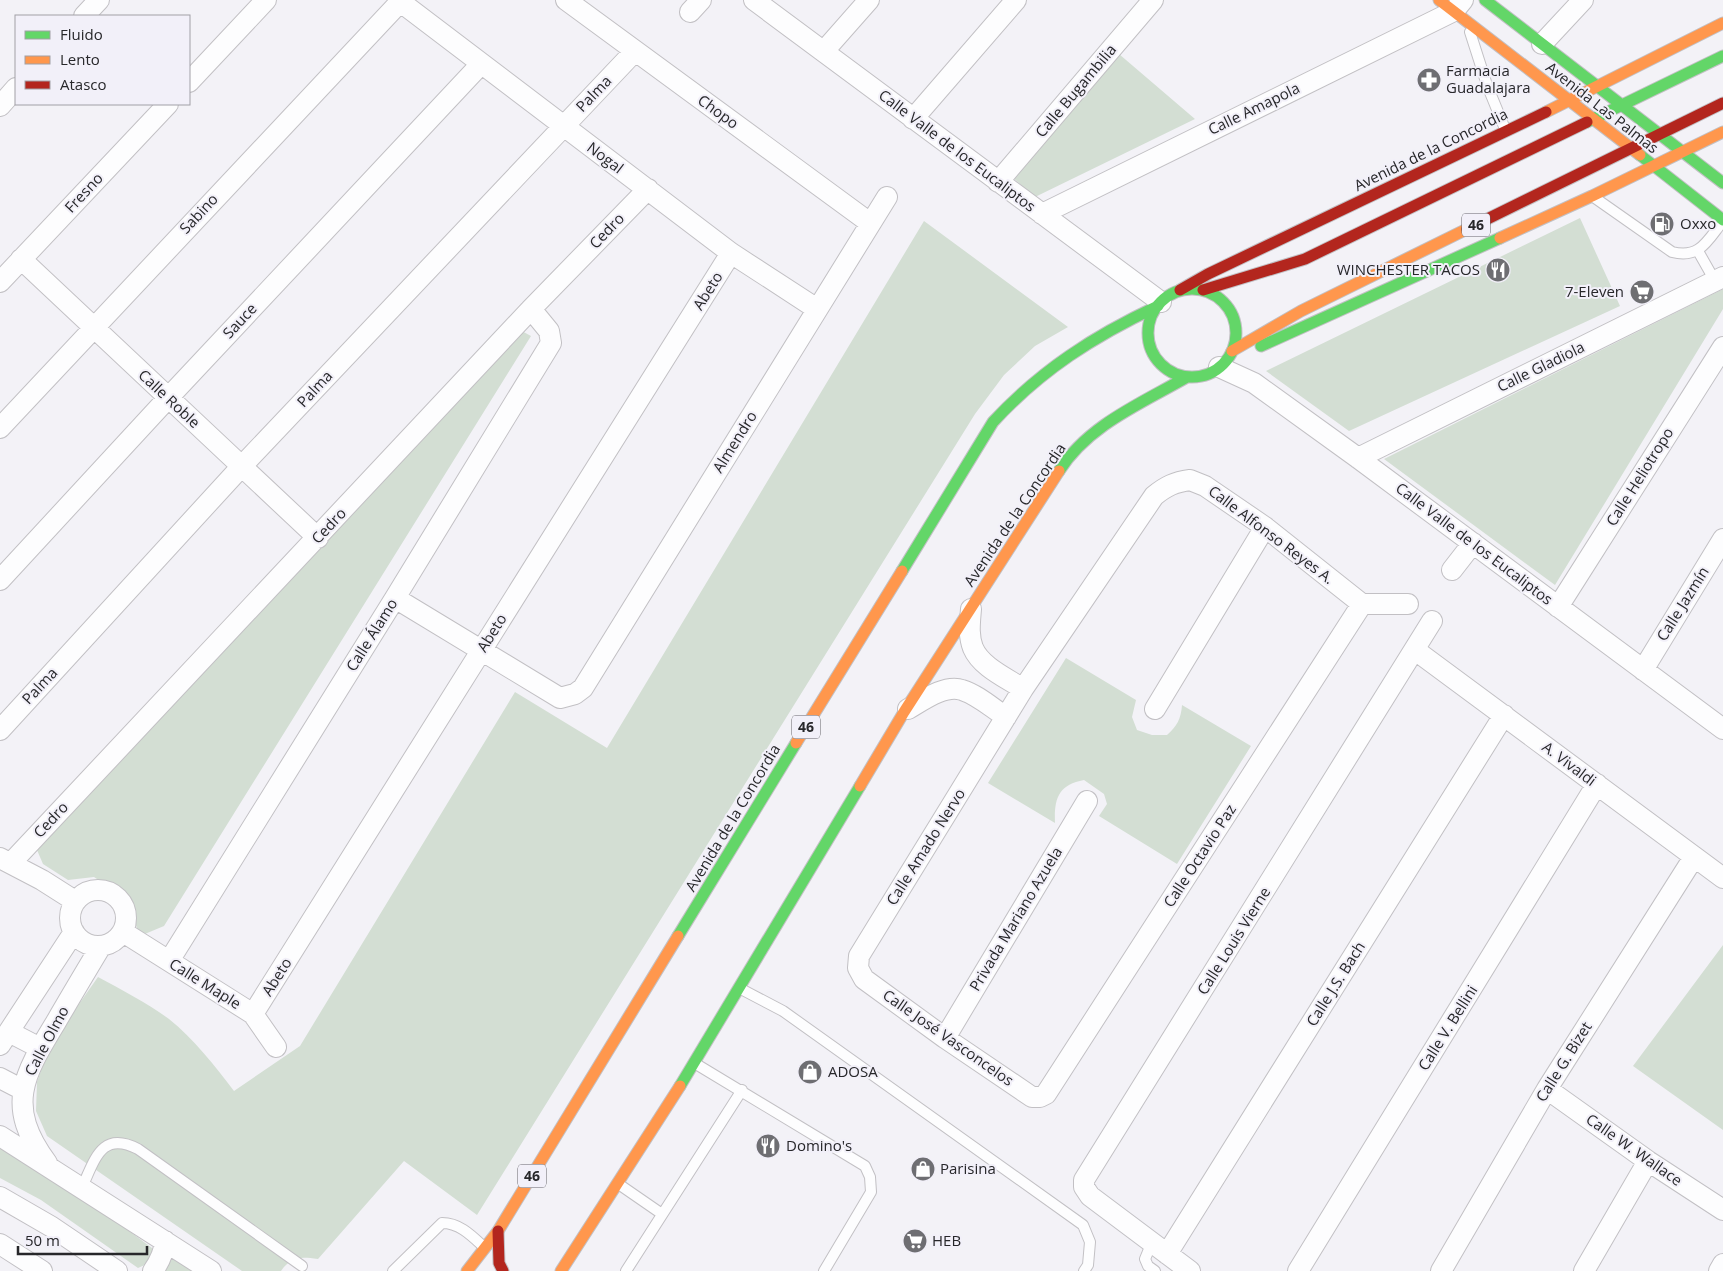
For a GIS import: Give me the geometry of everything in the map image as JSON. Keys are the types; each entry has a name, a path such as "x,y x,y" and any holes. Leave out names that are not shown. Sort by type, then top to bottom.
{"main road":[{"name":"Avenida Las Palmas","path":"1485,0 1684,151 1723,183"},
{"name":"Avenida Las Palmas","path":"1456,8 1568,101 1723,220"},
{"name":"Avenida de la Concordia","path":"1180,290 1217,270 1568,101 1723,23"},
{"path":"1180,290 1203,290 1305,259 1723,56"},
{"name":"46","path":"1232,351 1301,311 1723,104"},
{"path":"1159,304 1152,313 1148,327 1148,341 1153,354 1162,365 1173,373 1187,377 1198,377 1592,196 1723,132"},
{"name":"46","path":"1159,304 1169,295 1180,290"},
{"name":"46","path":"1203,290 1217,296 1228,307 1234,321 1236,336 1232,351 1222,365"},
{"name":"Avenida de la Concordia","path":"467,1271 498,1231 993,422 1030,384 1070,355 1092,340 1159,304"},
{"name":"Avenida de la Concordia","path":"560,1271 619,1184 695,1064 904,712 1068,457 1102,425 1187,377"},
{"path":"498,1231 499,1263 503,1271"}],"street":[{"path":"85,15 99,0"},
{"path":"190,81 266,0"},
{"name":"Chopo","path":"566,0 870,223"},
{"name":"Calle Valle de los Eucaliptos","path":"754,0 1042,214 1159,304"},
{"path":"824,51 869,0"},
{"path":"913,119 1016,0"},
{"name":"Calle Bugambilia","path":"998,182 1153,0"},
{"path":"1542,44 1583,0"},
{"name":"Nogal","path":"399,1 731,253 817,309"},
{"name":"Sabino","path":"0,428 399,1"},
{"name":"Calle Amapola","path":"1042,214 1456,8"},
{"name":"Palma","path":"0,730 242,467 635,51"},
{"name":"Sauce","path":"0,580 481,64"},
{"path":"0,106 15,89"},
{"name":"Fresno","path":"0,282 167,105"},
{"name":"Cedro","path":"5,861 318,538 531,309 648,189"},
{"name":"Almendro","path":"481,651 560,698 575,694 583,688 887,196"},
{"name":"Abeto","path":"253,1014 731,253"},
{"name":"Calle Roble","path":"21,259 318,538"},
{"name":"Calle Gladiola","path":"1358,458 1719,279"},
{"name":"Calle Álamo","path":"169,961 551,344 549,330 531,309"},
{"name":"Calle Heliotropo","path":"1558,607 1723,347"},
{"name":"Calle Valle de los Eucaliptos","path":"1222,365 1254,383 1358,458 1723,729"},
{"name":"Calle Alfonso Reyes A.","path":"1174,482 1190,480 1206,486 1265,527 1362,604"},
{"name":"Calle Amado Nervo","path":"864,979 858,968 859,956 1023,689 1154,496 1174,482"},
{"path":"1155,709 1265,527"},
{"name":"Calle Jazmín","path":"1643,670 1723,539"},
{"path":"1452,570 1473,543"},
{"path":"395,598 481,651"},
{"path":"1362,604 1408,604"},
{"name":"Calle Octavio Paz","path":"1032,1097 1040,1098 1046,1094 1362,604"},
{"path":"971,606 969,631 973,648 990,668 1023,689"},
{"name":"Calle Louis Vierne","path":"1189,1271 1090,1196 1084,1186 1084,1180 1432,621"},
{"name":"A. Vivaldi","path":"1415,650 1723,878"},
{"path":"904,712 928,697 945,690 961,689 1006,717"},
{"name":"Calle J.S. Bach","path":"1160,1248 1504,715"},
{"name":"Calle V. Bellini","path":"1298,1271 1597,784"},
{"name":"Privada Mariano Azuela","path":"944,1038 1088,801"},
{"name":"Calle G. Bizet","path":"1441,1271 1547,1089 1694,857"},
{"path":"5,861 42,880 75,901"},
{"path":"91,890 110,891 118,896 126,913 123,932 110,943 101,946 88,944 78,937 70,922 71,911 75,901 82,894 91,890"},
{"path":"40,1048 4,1038 74,932"},
{"name":"Calle Maple","path":"123,932 253,1014 276,1047"},
{"name":"Calle Olmo","path":"51,1168 29,1135 23,1110 23,1090 29,1069 40,1048 101,946"},
{"name":"Calle José Vasconcelos","path":"864,979 944,1038 1032,1097"},
{"path":"0,1078 23,1090"},
{"name":"Calle W. Wallace","path":"1547,1089 1648,1161 1723,1210"},
{"path":"0,1136 211,1271"},
{"path":"1584,1271 1648,1161"},
{"path":"0,1198 52,1227 117,1271"},
{"path":"153,1271 160,1262 164,1252 165,1241"},
{"path":"0,1244 42,1271"},
{"path":"1719,1271 1723,1264"}],"lane":[{"path":"1456,8 1506,130"},
{"path":"1592,196 1672,252 1687,254 1698,251 1723,220"},
{"path":"1698,251 1719,279"},
{"path":"740,988 783,1012 1083,1226 1090,1242 1088,1265 1084,1271"},
{"path":"695,1064 742,1090 865,1166 870,1177 871,1192 824,1271"},
{"path":"626,1271 742,1090"},
{"path":"82,1187 97,1157 104,1148 113,1142 125,1142 138,1149 304,1269"},
{"path":"619,1184 662,1214"},
{"path":"393,1271 442,1223 452,1223 461,1227 486,1248"},
{"path":"1155,1271 1148,1266 1144,1259 1160,1248"}],"shaded area":[{"path":"1119,54 1195,119 1035,197 1012,177"},
{"path":"1580,218 1620,306 1349,431 1266,371"},
{"path":"924,221 1068,327 1035,346 1004,375 975,414 477,1215 404,1161 318,1259 293,1260 281,1271 242,1271 47,1136 36,1111 37,1082 50,1045 98,977 169,1019 196,1044 234,1091 300,1046 515,692 607,748"},
{"path":"1723,289 1723,309 1555,585 1384,459"},
{"path":"518,329 531,336 164,926 140,936 126,899 94,877 68,880 43,864 37,850 45,838"},
{"path":"1066,658 1136,700 1132,717 1137,730 1152,735 1167,735 1178,722 1182,705 1251,746 1177,864 1099,816 1107,804 1104,794 1084,780 1068,785 1059,794 1055,807 1055,823 988,783"},
{"path":"1723,945 1723,1130 1633,1066"},
{"path":"0,1147 90,1202 152,1248 155,1253 149,1263 138,1268 41,1200 0,1178"},
{"path":"173,1258 192,1271 163,1271"}],"traffic: fast":[{"path":"1485,0 1723,183"},
{"path":"1587,122 1723,56"},
{"path":"1640,155 1723,220"},
{"path":"1261,346 1500,238"},
{"path":"1192,289 1209,292 1223,302 1233,316 1236,333 1233,350 1223,364 1209,374 1192,377 1175,374 1161,364 1151,350 1148,333 1151,316 1161,302 1175,292 1192,289"},
{"path":"902,571 993,422 1011,403 1049,370 1090,342 1158,306"},
{"path":"1059,471 1071,455 1100,428 1134,406 1187,377"},
{"path":"678,936 796,743"},
{"path":"680,1086 860,786"}],"traffic: slow":[{"path":"1439,0 1640,155"},
{"path":"1546,112 1723,23"},
{"path":"1500,238 1592,196 1723,132"},
{"path":"1232,351 1301,311 1467,229"},
{"path":"860,786 904,712 1059,471"},
{"path":"796,743 902,571"},
{"path":"467,1271 498,1231 678,936"},
{"path":"561,1271 680,1086"}],"traffic: jam":[{"path":"1467,229 1723,103"},
{"path":"1180,290 1208,274 1546,112"},
{"path":"1203,290 1305,259 1587,122"},
{"path":"498,1231 499,1263 503,1271"}],"place":[{"name":"Farmacia Guadalajara","path":"1429,80"},
{"name":"Oxxo","path":"1662,224"},
{"name":"WINCHESTER TACOS","path":"1498,270"},
{"name":"7-Eleven","path":"1642,292"},
{"name":"ADOSA","path":"810,1072"},
{"name":"Domino's","path":"768,1146"},
{"name":"Parisina","path":"923,1169"},
{"name":"HEB","path":"915,1241"}]}
